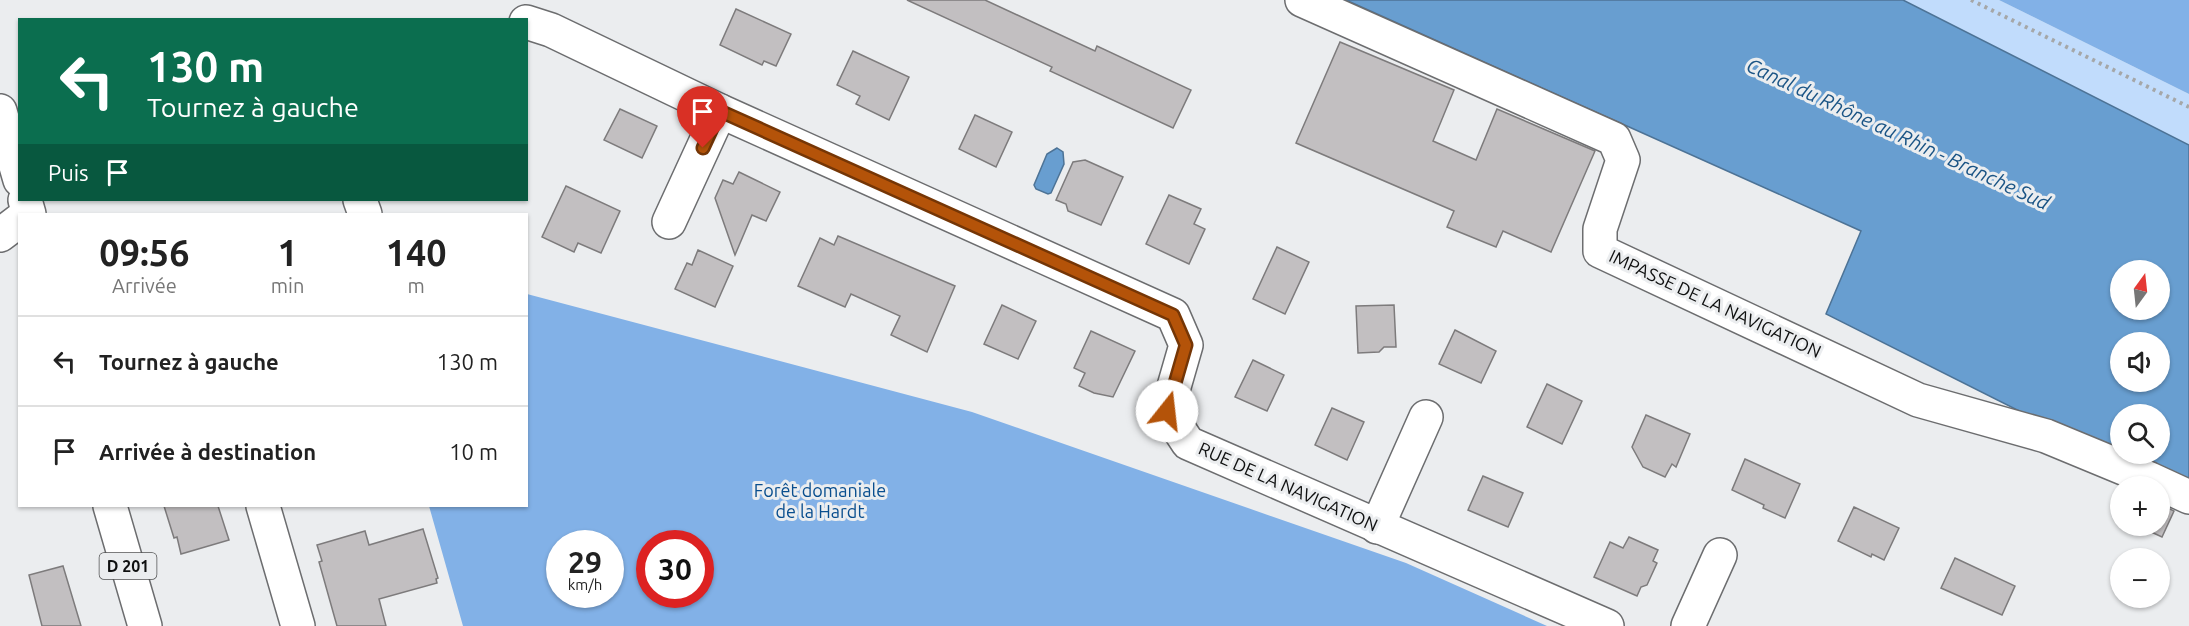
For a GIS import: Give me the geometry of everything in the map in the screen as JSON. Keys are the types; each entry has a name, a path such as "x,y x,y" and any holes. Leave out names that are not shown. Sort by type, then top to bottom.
{"street":[{"path":"520,18 528,0"},
{"name":"IMPASSE DE LA NAVIGATION","path":"1302,0 1614,139 1623,160 1600,229 1600,251 1918,399 2046,436 2189,497"},
{"name":"RUE DE LA NAVIGATION","path":"528,23 551,30 720,111 1173,315 1186,345 1167,411 1188,443 1607,626"},
{"path":"0,111 18,173"},
{"path":"669,222 720,111"},
{"path":"0,235 18,219"},
{"path":"1377,526 1426,417"},
{"name":"D 201","path":"111,507 146,626"},
{"path":"264,507 298,626"},
{"path":"1688,626 1720,555"}],"path":[{"path":"1971,0 2189,107"}],"shaded area":[{"path":"1903,0 1999,0 2189,94 2189,145"}],"green space":[{"path":"1999,0 2189,0 2189,94"},
{"name":"Forêt domaniale de la Hardt","path":"528,294 972,412 1406,563 1547,626 463,626 429,507 528,507"}],"water":[{"name":"Canal du Rhône au Rhin - Branche Sud","path":"1346,0 1903,0 2189,145 2189,488 2170,480 2170,476 2162,476 2134,464 2170,464 2170,404 2110,404 2110,454 2063,433 1826,314 1861,231"},
{"path":"1057,148 1063,152 1064,164 1051,193 1048,194 1036,189 1034,185 1047,154"}],"building":[{"path":"907,0 985,0 1095,51 1097,46 1191,90 1173,128 1050,71 1052,67"},
{"path":"736,9 791,34 776,66 764,61 762,65 720,45"},
{"path":"1340,42 1454,90 1433,141 1476,160 1497,109 1595,151 1551,252 1503,231 1496,247 1447,227 1454,211 1296,143"},
{"path":"853,51 909,77 889,120 856,104 860,96 837,85"},
{"path":"620,109 657,126 642,158 604,140"},
{"path":"975,115 1012,132 996,167 959,149"},
{"path":"1085,160 1123,177 1101,225 1068,211 1066,204 1056,200 1073,162"},
{"path":"739,172 780,192 766,221 752,215 735,255 715,198 723,180 733,184"},
{"path":"566,186 620,211 601,253 578,243 574,252 542,237"},
{"path":"1169,195 1201,209 1194,224 1205,229 1189,264 1146,244"},
{"path":"838,236 955,286 927,352 891,335 900,316 851,294 845,307 798,286 820,238 834,245"},
{"path":"1277,247 1309,262 1285,314 1253,299"},
{"path":"698,250 733,266 715,307 675,289 687,263 692,265"},
{"path":"1002,305 1036,321 1018,359 984,344"},
{"path":"1394,305 1396,347 1384,347 1379,352 1358,353 1356,306"},
{"path":"1455,330 1496,351 1481,383 1439,364"},
{"path":"1091,331 1135,351 1113,397 1094,393 1079,386 1085,373 1074,368"},
{"path":"1253,360 1284,375 1267,411 1235,397"},
{"path":"1547,384 1582,401 1562,444 1527,427"},
{"path":"1332,408 1364,422 1347,460 1315,445"},
{"path":"1646,415 1690,434 1676,467 1672,464 1665,477 1643,467 1632,447"},
{"path":"1745,459 1800,484 1785,518 1732,490"},
{"path":"1483,476 1523,493 1508,527 1468,510"},
{"path":"164,507 218,507 229,540 181,554 177,537 174,538"},
{"path":"1854,507 1899,528 1884,560 1872,554 1871,557 1838,541"},
{"path":"423,529 438,578 437,583 379,599 386,626 337,626 319,562 322,561 317,545 365,531 369,545"},
{"path":"1629,537 1658,550 1653,561 1657,563 1647,585 1641,587 1637,596 1594,577 1610,542 1623,548"},
{"path":"1955,558 2015,586 2002,615 1941,588"},
{"path":"63,566 81,626 42,626 29,575"}],"route":[{"path":"703,148 720,111 1173,315 1186,345 1167,411"}]}
